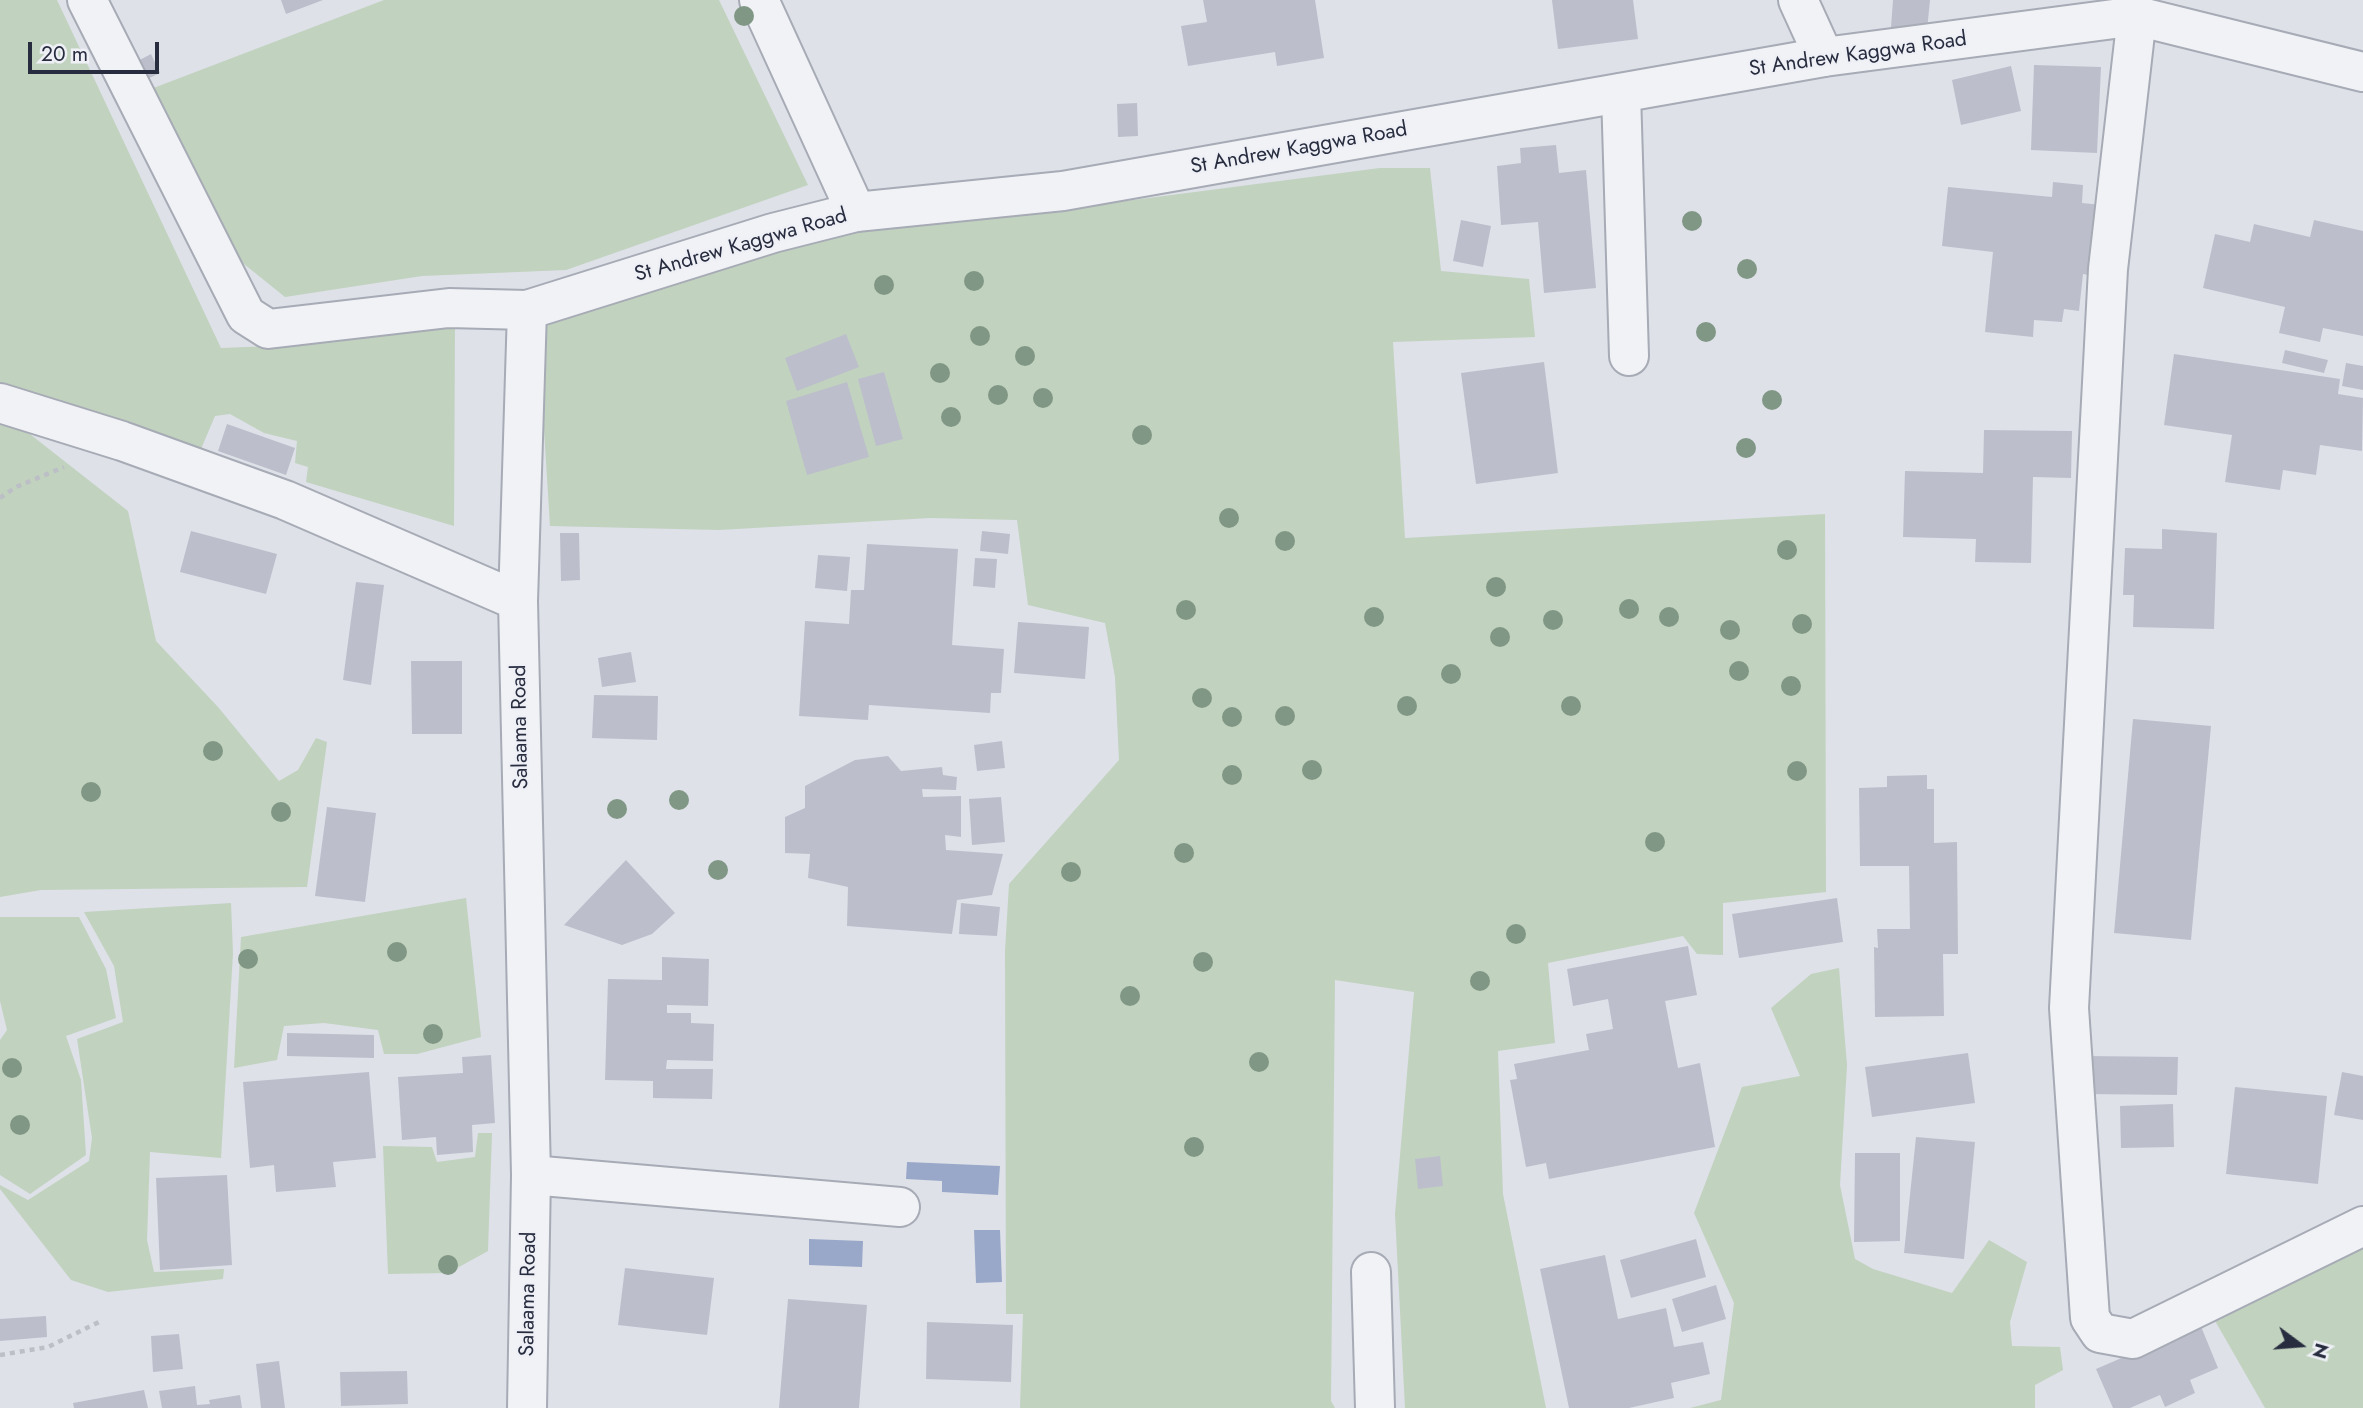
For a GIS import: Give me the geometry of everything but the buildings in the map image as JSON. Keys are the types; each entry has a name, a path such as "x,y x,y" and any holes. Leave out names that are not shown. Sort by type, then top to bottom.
{"street":[{"name":"St Andrew Kaggwa Road","path":"87,0 246,314 268,328 449,308 527,310 774,233 856,212 1063,191 1824,57 2137,16 2363,72"},
{"path":"759,0 856,212"},
{"path":"1798,0 1824,57"},
{"path":"2137,16 2108,269 2069,1008 2091,1318 2100,1333 2133,1339 2363,1226"},
{"path":"1621,93 1629,356"},
{"path":"0,403 122,441 285,500 518,601 527,310"},
{"name":"Salaama Road","path":"518,601 531,1175 527,1408"},
{"path":"531,1175 900,1207"},
{"path":"1371,1272 1375,1408"}],"path":[{"path":"0,1355 48,1347 103,1320"}],"green space":[{"path":"0,0 57,0 221,348 298,345 455,323 454,526 306,482 308,467 295,463 297,441 264,433 230,414 215,416 201,449 0,387"},
{"path":"384,0 719,0 808,185 566,270 422,276 285,297 239,260 143,92"},
{"path":"1380,168 1430,168 1441,271 1529,279 1535,337 1393,342 1405,538 1825,514 1826,892 1723,903 1723,955 1697,954 1683,936 1548,963 1555,1043 1498,1051 1503,1194 1546,1408 1405,1408 1395,1214 1414,992 1335,980 1331,1401 1335,1408 1020,1408 1023,1314 1006,1314 1005,951 1009,884 1119,760 1115,677 1105,623 1028,605 1017,520 930,518 719,530 550,526 541,381 544,290 833,208 1002,217"},
{"path":"0,425 26,431 128,511 156,641 218,707 279,781 298,770 316,738 327,742 307,887 41,890 0,897"},
{"path":"466,898 481,1037 417,1054 384,1054 378,1030 324,1023 284,1026 277,1060 234,1068 241,937"},
{"path":"231,903 233,953 221,1158 150,1152 147,1240 154,1272 224,1269 223,1279 108,1292 71,1280 0,1189 0,1185 28,1200 89,1161 92,1138 77,1039 123,1022 114,966 84,912"},
{"path":"0,917 79,917 106,969 116,1018 66,1036 81,1080 86,1155 30,1194 0,1175 0,1040 7,1030 0,1001"},
{"path":"1839,968 1847,1065 1840,1185 1855,1259 1873,1269 1952,1293 1989,1240 2027,1262 2010,1322 2012,1346 2060,1347 2063,1370 2035,1385 2035,1408 1690,1408 1721,1400 1734,1303 1694,1213 1742,1087 1800,1076 1771,1008 1811,974"},
{"path":"478,1133 492,1133 488,1251 448,1273 388,1274 383,1146 432,1147 437,1162 475,1157"},
{"path":"2363,1241 2363,1408 2265,1408 2210,1312"}],"water":[{"path":"907,1162 1000,1166 998,1195 942,1192 942,1181 906,1179"},
{"path":"974,1230 1000,1230 1002,1282 976,1283"},
{"path":"809,1239 863,1241 862,1267 809,1265"}]}
